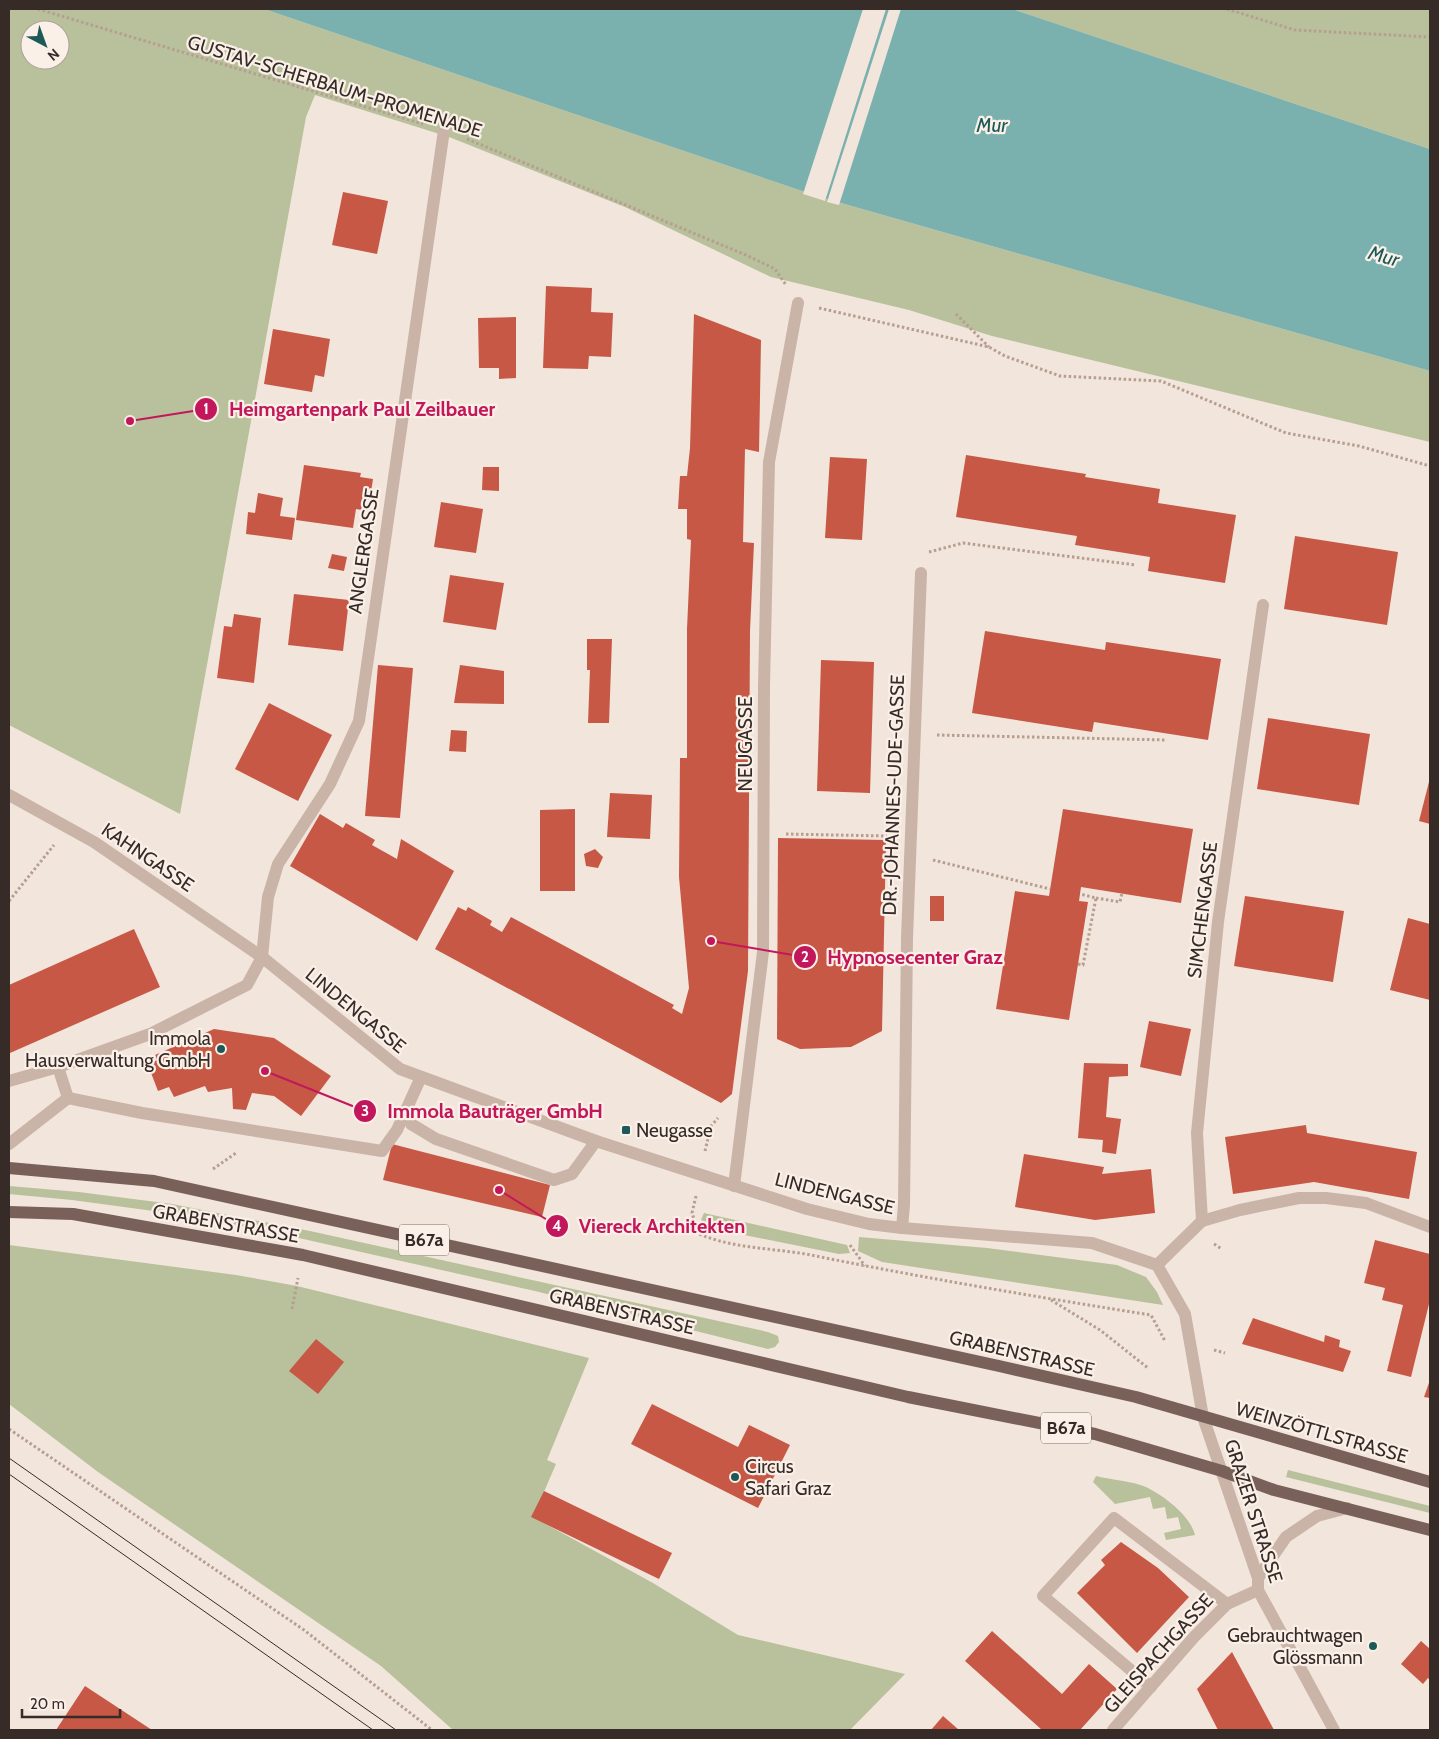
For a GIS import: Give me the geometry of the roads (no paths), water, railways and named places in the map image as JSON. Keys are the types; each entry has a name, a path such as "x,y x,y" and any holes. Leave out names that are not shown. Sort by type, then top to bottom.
{"main road":[{"name":"GRABENSTRASSE","path":"9,1168 154,1181 999,1366 1136,1398 1203,1417"},
{"name":"GRABENSTRASSE","path":"9,1212 73,1214 303,1255 908,1397 1095,1434 1222,1471"},
{"name":"WEINZÖTTLSTRASSE","path":"1203,1417 1430,1482"},
{"name":"B67a","path":"1222,1471 1274,1490 1430,1530"}],"street":[{"name":"ANGLERGASSE","path":"262,958 268,897 278,864 330,784 359,721 444,130"},
{"name":"NEUGASSE","path":"734,1186 763,952 768,462 798,303"},
{"name":"DR.-JOHANNES-UDE-GASSE","path":"902,1228 910,836 921,573"},
{"name":"SIMCHENGASSE","path":"1202,1221 1198,1124 1218,922 1263,605"},
{"name":"KAHNGASSE","path":"9,795 94,842 262,958"},
{"path":"9,1081 58,1067 150,1034 247,985 262,958"},
{"name":"LINDENGASSE","path":"262,958 400,1069 596,1141 807,1209 870,1224 1092,1243 1157,1265"},
{"path":"58,1067 68,1098"},
{"path":"9,1144 68,1098 142,1113 382,1151 407,1111 421,1077"},
{"path":"407,1111 411,1124 436,1139 554,1180 572,1174 596,1141"},
{"path":"1157,1265 1202,1221 1240,1210 1299,1198 1326,1198 1366,1203 1430,1227"},
{"name":"GRAZER STRASSE","path":"1157,1265 1185,1314 1203,1417 1258,1584 1334,1730"},
{"path":"1258,1584 1286,1537 1317,1516 1347,1508"},
{"path":"1151,1687 1043,1596 1114,1518 1227,1604"},
{"name":"GLEISPACHGASSE","path":"1113,1730 1227,1604 1258,1584"}],"water":[{"name":"Mur","path":"264,9 1012,9 1430,149 1430,371 820,197"}],"tram line":[{"path":"9,1458 396,1730"},
{"path":"9,1474 373,1730"}],"place":[{"name":"Heimgartenpark Paul Zeilbauer","path":"130,421"},
{"name":"Hypnosecenter Graz","path":"711,941"},
{"name":"Immola Hausverwaltung GmbH","path":"221,1049"},
{"name":"Immola Bauträger GmbH","path":"265,1071"},
{"name":"Neugasse","path":"626,1130"},
{"name":"Viereck Architekten","path":"499,1190"},
{"name":"Circus Safari Graz","path":"735,1477"},
{"name":"Gebrauchtwagen Glössmann","path":"1373,1646"}]}
